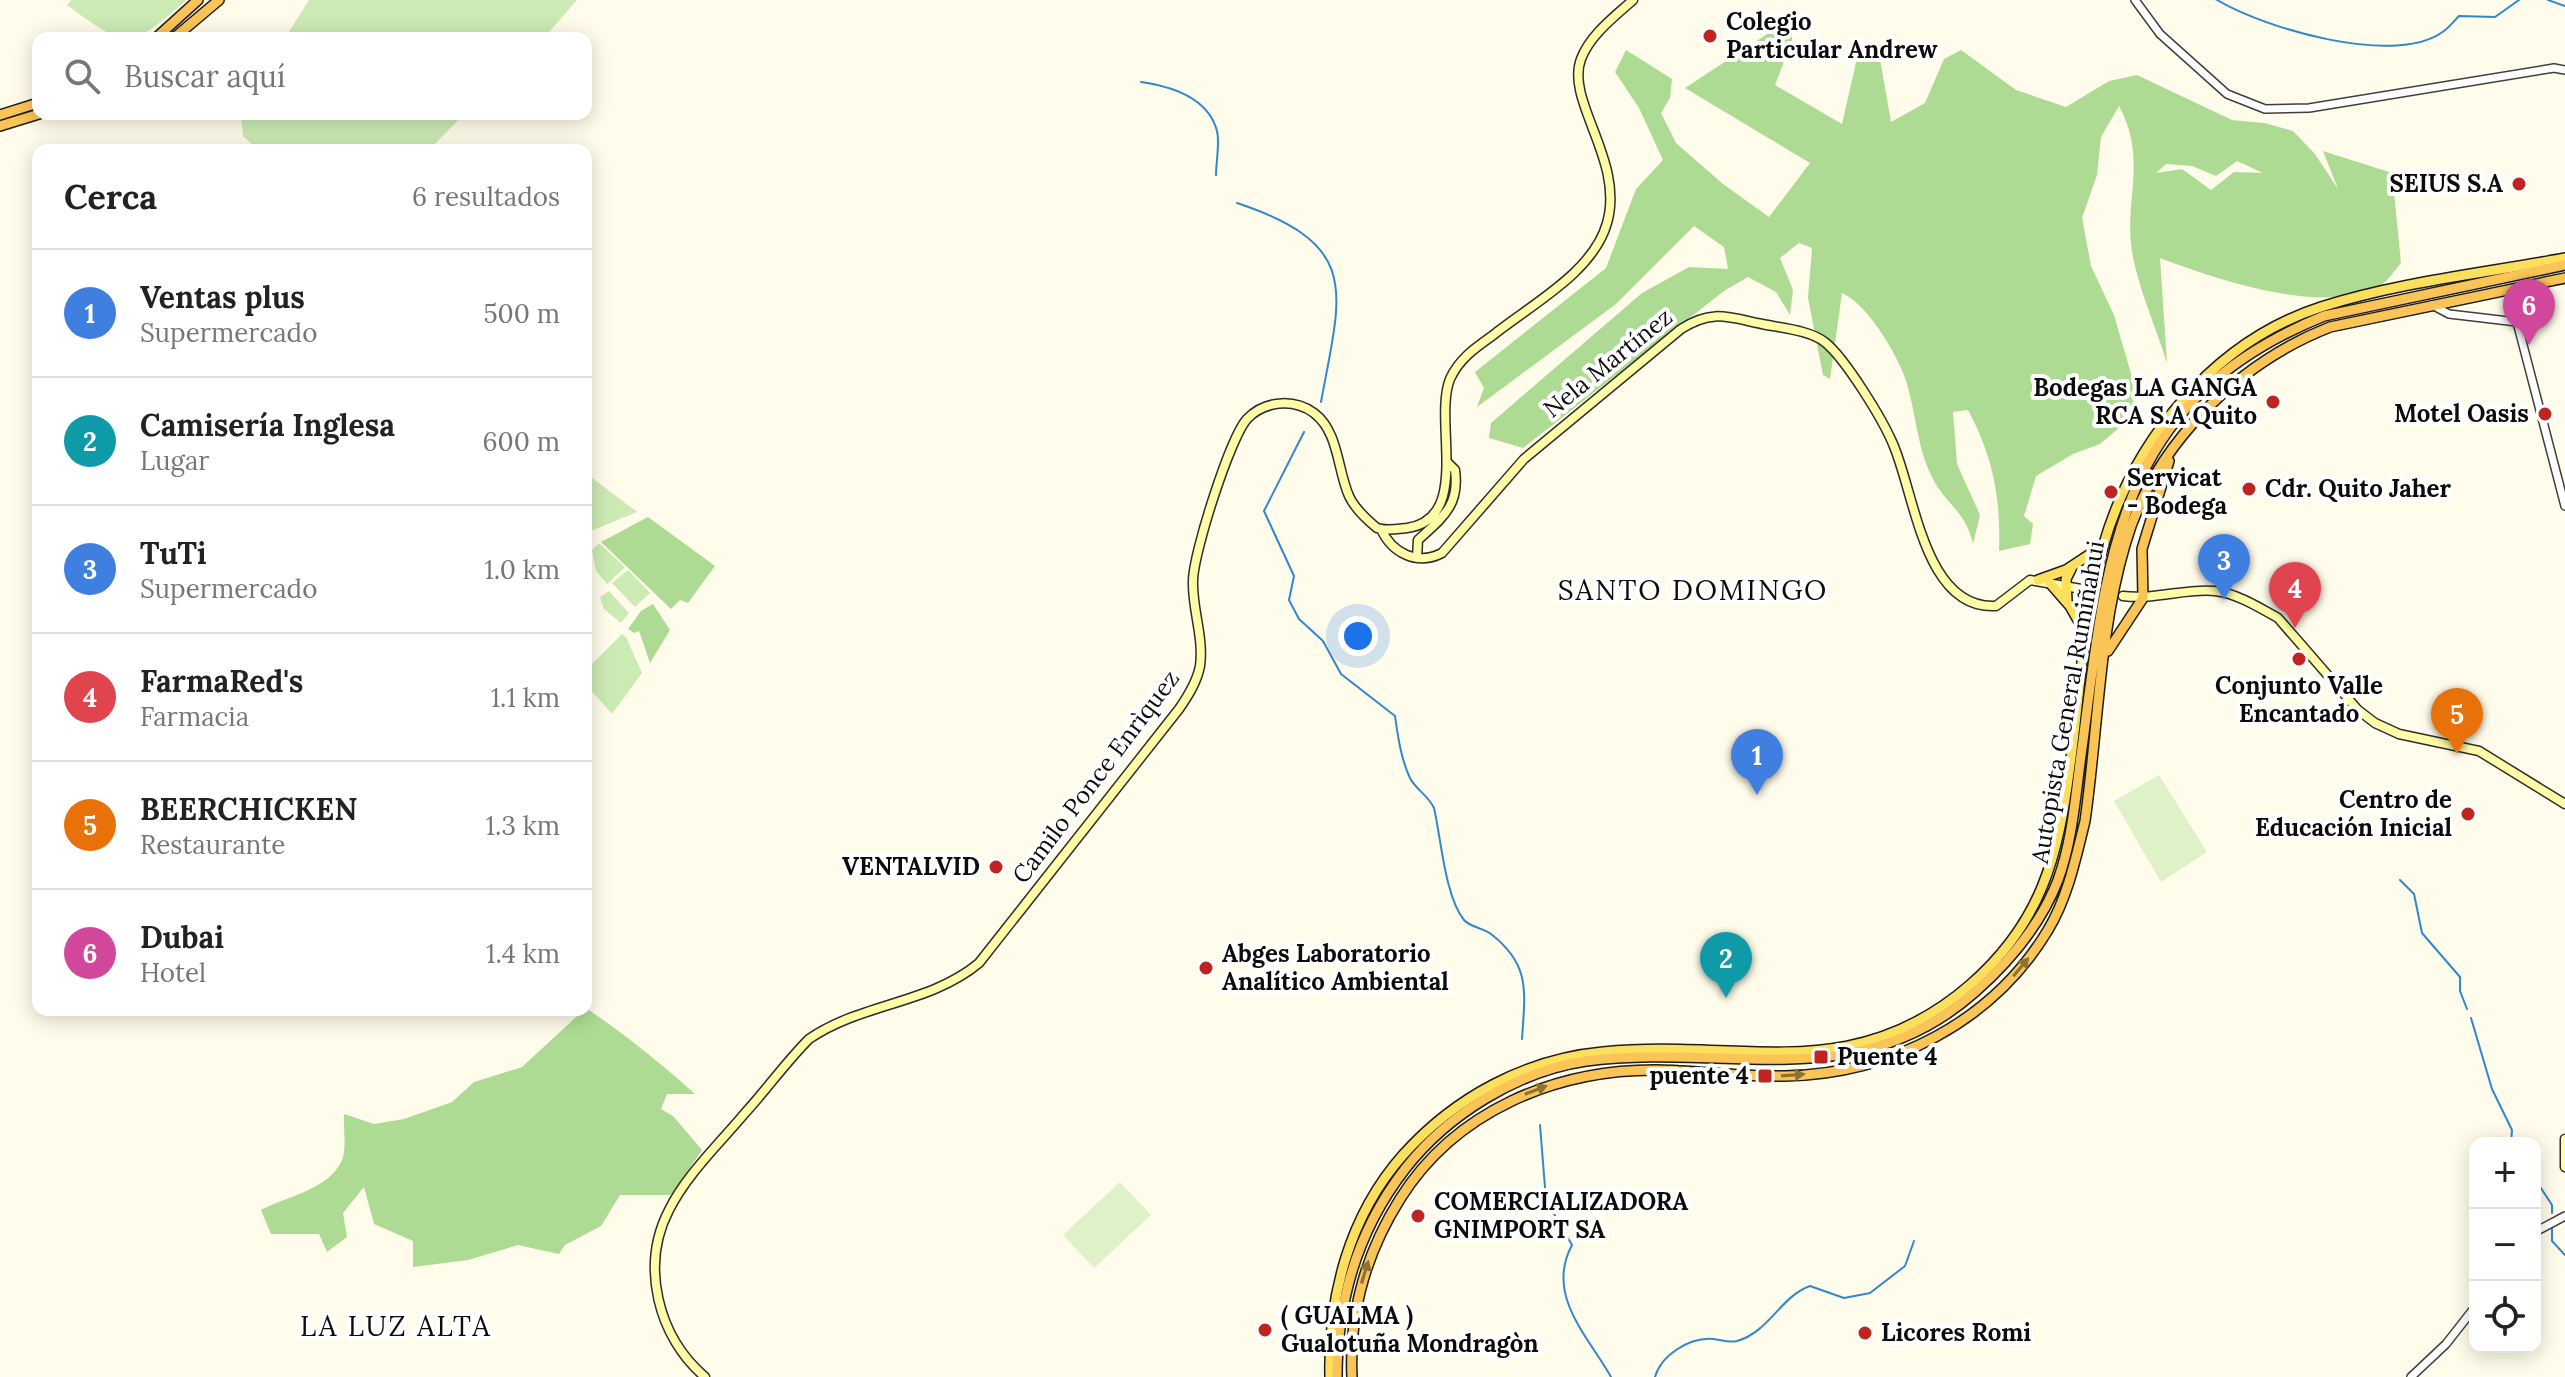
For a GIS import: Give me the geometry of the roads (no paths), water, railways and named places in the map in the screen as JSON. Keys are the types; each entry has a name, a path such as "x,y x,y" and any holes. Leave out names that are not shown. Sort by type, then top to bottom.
{"highway":[{"path":"163,32 198,0"},
{"path":"181,32 219,0"},
{"path":"0,115 32,105"},
{"path":"0,126 32,116"},
{"name":"Autopista General Rumiñahui","path":"1337,1377 1339,1315 1361,1241 1377,1208 1416,1154 1476,1105 1520,1081 1582,1062 1650,1058 1798,1061 1869,1050 1912,1035 1938,1020 1975,992 2026,939 2050,899 2069,843 2103,590 2122,519 2134,486 2156,450 2194,402 2219,379 2289,330 2324,316 2565,265"},
{"name":"Autopista General Rumiñahui","path":"1352,1377 1359,1290 1382,1227 1427,1158 1488,1112 1546,1086 1608,1073 1655,1070 1788,1076 1836,1072 1915,1049 1972,1015 1998,993 2049,929 2076,856 2087,808 2114,591 2125,542 2145,492 2172,451 2217,399 2246,374 2304,337 2330,327 2565,278"},
{"path":"2106,654 2143,598 2142,549 2172,451"}],"main road":[{"path":"1447,462 1455,470 1454,502 1443,519 1418,540 1417,558 1395,550 1381,529 1415,526 1435,512 1445,495 1447,462 1443,408 1450,380 1459,363 1580,266 1604,232 1611,208 1611,176 1582,94 1578,72 1582,56 1596,35 1633,0"},
{"path":"1330,1377 1331,1320 1338,1281 1366,1210 1387,1176 1411,1147 1452,1109 1481,1090 1547,1062 1605,1052 1786,1055 1851,1047 1919,1023 1944,1006 2001,956 2031,915 2050,869 2064,812 2087,636 2104,545 2136,467 2175,409 2219,366 2259,337 2317,308 2565,258"},
{"name":"Nela Martínez","path":"1417,558 1442,553 1524,459 1561,426 1681,329 1714,315 1809,335 1826,343 1885,426 1929,553 1955,594 1970,603 1996,606 2018,586 2038,580"},
{"name":"Camilo Ponce Enrìquez","path":"705,1377 675,1345 657,1295 655,1263 669,1210 692,1176 809,1039 837,1023 957,980 979,963 1179,709 1194,684 1200,665 1201,643 1193,582 1198,549 1237,435 1246,420 1265,407 1280,403 1299,405 1313,412 1329,431 1355,506 1381,529"},
{"path":"2038,580 2075,564 2104,545"},
{"path":"2070,606 2066,576 2075,564"},
{"path":"2038,580 2087,590"},
{"path":"2049,582 2070,606 2087,636"},
{"path":"2123,596 2143,598 2215,591 2261,609 2278,618 2358,710 2375,723 2399,734 2479,751 2565,804"},
{"path":"2565,1139 2565,1167"}],"street":[{"path":"2135,0 2160,34 2227,94 2265,109 2309,108 2554,68 2565,70"},
{"path":"2432,305 2449,314 2517,322 2565,506"},
{"path":"2541,1229 2565,1216"},
{"path":"2411,1377 2446,1344 2469,1315"}],"waterway":[{"path":"2217,0 2265,22 2296,31 2328,39 2392,46 2419,42 2441,33 2459,16 2495,17 2519,0"},
{"path":"2548,0 2565,6"},
{"path":"1141,82 1175,90 1205,110 1218,136 1216,175"},
{"path":"1237,203 1278,219 1306,236 1324,255 1334,277 1334,330 1321,402"},
{"path":"1304,432 1264,511 1294,576 1289,600 1299,619 1323,641 1341,674 1395,716 1407,771 1434,808 1448,882 1458,910 1464,920 1488,932 1504,945 1519,968 1524,993 1522,1039"},
{"path":"2400,880 2414,894 2422,933 2460,977 2460,991 2467,1009"},
{"path":"2471,1018 2492,1089 2512,1130 2511,1137"},
{"path":"1540,1125 1546,1200 1572,1245 1565,1263 1563,1281 1566,1298 1581,1330 1611,1377"},
{"path":"2541,1188 2552,1205 2552,1213"},
{"path":"2552,1228 2552,1241 2565,1255"},
{"path":"1655,1377 1663,1362 1686,1344 1704,1339 1734,1342 1748,1336 1791,1298 1810,1286 1844,1298 1870,1293 1905,1266 1914,1241"}],"place":[{"name":"Colegio Particular Andrew","path":"1710,36"},
{"name":"SEIUS S.A","path":"2519,184"},
{"name":"Dubai","path":"2529,345"},
{"name":"Bodegas LA GANGA RCA S.A Quito","path":"2273,402"},
{"name":"Motel Oasis","path":"2545,414"},
{"name":"Cdr. Quito Jaher","path":"2249,489"},
{"name":"Servicat - Bodega","path":"2111,492"},
{"name":"TuTi","path":"2224,600"},
{"name":"FarmaRed's","path":"2295,628"},
{"name":"Conjunto Valle Encantado","path":"2299,659"},
{"name":"BEERCHICKEN","path":"2457,754"},
{"name":"Ventas plus","path":"1757,795"},
{"name":"Centro de Educación Inicial","path":"2468,814"},
{"name":"VENTALVID","path":"996,867"},
{"name":"Abges Laboratorio Analítico Ambiental","path":"1206,968"},
{"name":"Camisería Inglesa","path":"1726,998"},
{"name":"Puente 4","path":"1821,1057"},
{"name":"puente 4","path":"1765,1076"},
{"name":"COMERCIALIZADORA GNIMPORT SA","path":"1418,1216"},
{"name":"( GUALMA ) Gualotuña Mondragòn","path":"1265,1330"},
{"name":"Licores Romi","path":"1865,1333"}],"district":[{"name":"SANTO DOMINGO","path":"1693,590"},
{"name":"LA LUZ ALTA","path":"396,1326"}]}
